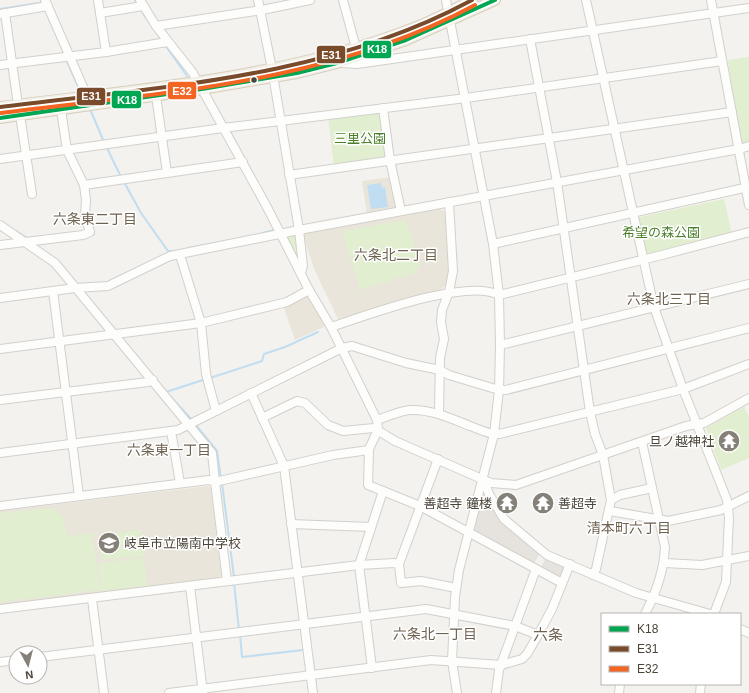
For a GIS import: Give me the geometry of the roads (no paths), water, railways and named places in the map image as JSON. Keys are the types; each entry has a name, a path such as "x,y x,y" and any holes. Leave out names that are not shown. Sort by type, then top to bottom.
{"main road":[{"path":"0,118 19,110 87,96 199,85 337,63 406,40 450,16 472,0"},
{"path":"273,73 356,48 494,0"},
{"path":"0,107 19,110 61,110 156,96 199,85"}],"street":[{"path":"98,0 106,52"},
{"path":"258,0 262,10 299,230 303,266 301,273"},
{"path":"156,26 262,10 310,0"},
{"path":"343,0 356,48"},
{"path":"446,0 476,148 493,244 499,295 500,345 499,390 494,434 470,533 459,570 456,588 453,615 452,661 457,693"},
{"path":"586,0 602,78 654,307 668,349 728,506 726,582 714,613"},
{"path":"710,0 747,188 749,205"},
{"path":"32,194 3,14 47,3 87,96"},
{"path":"100,13 141,3 167,42 193,73 282,234 309,290 342,348 377,420 378,430 369,450 368,485 420,506 562,583"},
{"path":"337,63 357,64 749,8"},
{"path":"530,39 557,182 590,412 595,434 603,454 611,500 610,511 605,521 596,569 593,575"},
{"path":"0,66 106,52 167,42"},
{"path":"0,159 223,128 466,98 722,61"},
{"path":"156,96 167,173"},
{"path":"383,108 390,160 401,211"},
{"path":"0,245 83,235 90,232 85,215 86,200 84,185 67,150 61,110"},
{"path":"289,175 732,112"},
{"path":"0,298 74,288 108,286 170,256 299,230 749,146"},
{"path":"84,185 243,162"},
{"path":"493,244 747,188"},
{"path":"438,413 440,358 444,339 441,322 442,310 449,292 453,271 449,202"},
{"path":"0,225 55,263 74,288 153,380 212,453 227,581"},
{"path":"331,327 449,292 490,290 499,295 643,260 749,232"},
{"path":"180,255 201,323 206,374 216,411"},
{"path":"500,345 749,284"},
{"path":"0,349 201,323 287,302 309,290"},
{"path":"53,291 79,496"},
{"path":"0,452 171,431 188,425 342,348 352,346 406,363 440,370 449,375 499,390 506,390 749,328"},
{"path":"377,420 410,410 438,413 494,434 683,389 749,364"},
{"path":"0,400 148,382 153,380"},
{"path":"251,393 284,466 313,693"},
{"path":"262,418 297,401 305,403 328,425 343,430 374,428 395,441 483,478 491,483 516,485 603,454 704,423 749,398"},
{"path":"171,431 180,483"},
{"path":"642,442 665,547 664,563 653,599 646,613"},
{"path":"0,506 180,483 209,480 215,482 333,455 369,450"},
{"path":"438,459 399,564 402,583 421,581 456,588"},
{"path":"483,478 489,494 504,519 547,555 636,593 706,613"},
{"path":"611,500 620,495 652,488"},
{"path":"372,668 359,565 383,491"},
{"path":"610,511 668,521 721,510 749,496"},
{"path":"291,524 371,527"},
{"path":"664,563 702,566 749,556"},
{"path":"0,609 92,599 359,565 399,564"},
{"path":"170,693 203,691 311,675 431,660 501,664 522,659 527,654 552,609 570,564"},
{"path":"496,693 501,664 536,569"},
{"path":"190,586 203,691"},
{"path":"92,599 104,693"},
{"path":"48,656 426,609 515,626 538,635"}],"water":[{"path":"381,183 382,188 385,187 388,207 371,209 367,185"}],"waterway":[{"path":"135,0 138,5"},
{"path":"0,9 39,3"},
{"path":"140,8 146,18"},
{"path":"157,33 162,41"},
{"path":"165,45 187,76"},
{"path":"66,59 81,93"},
{"path":"90,109 104,142"},
{"path":"106,146 121,177"},
{"path":"124,182 141,213 168,251 176,251"},
{"path":"262,233 275,230"},
{"path":"16,231 27,238"},
{"path":"188,248 221,242"},
{"path":"210,378 262,361 264,354 285,347 318,332"},
{"path":"166,392 206,379"},
{"path":"168,394 192,420"},
{"path":"195,424 217,451 221,479"},
{"path":"222,483 234,577"},
{"path":"234,583 239,630"},
{"path":"240,634 242,657 303,650"},
{"path":"313,660 314,671"},
{"path":"315,679 317,693"}],"place":[{"name":"旦ノ越神社","path":"729,441"},
{"name":"善超寺 鐘楼","path":"507,503"},
{"name":"善超寺","path":"543,503"},
{"name":"岐阜市立陽南中学校","path":"109,543"}],"district":[{"name":"六条東二丁目","path":"95,219"},
{"name":"六条北二丁目","path":"396,255"},
{"name":"六条北三丁目","path":"669,299"},
{"name":"六条東一丁目","path":"169,450"},
{"name":"清本町六丁目","path":"629,528"},
{"name":"六条北一丁目","path":"435,634"},
{"name":"六条","path":"548,634"}],"park label":[{"name":"三里公園","path":"360,138"},
{"name":"希望の森公園","path":"661,232"}]}
